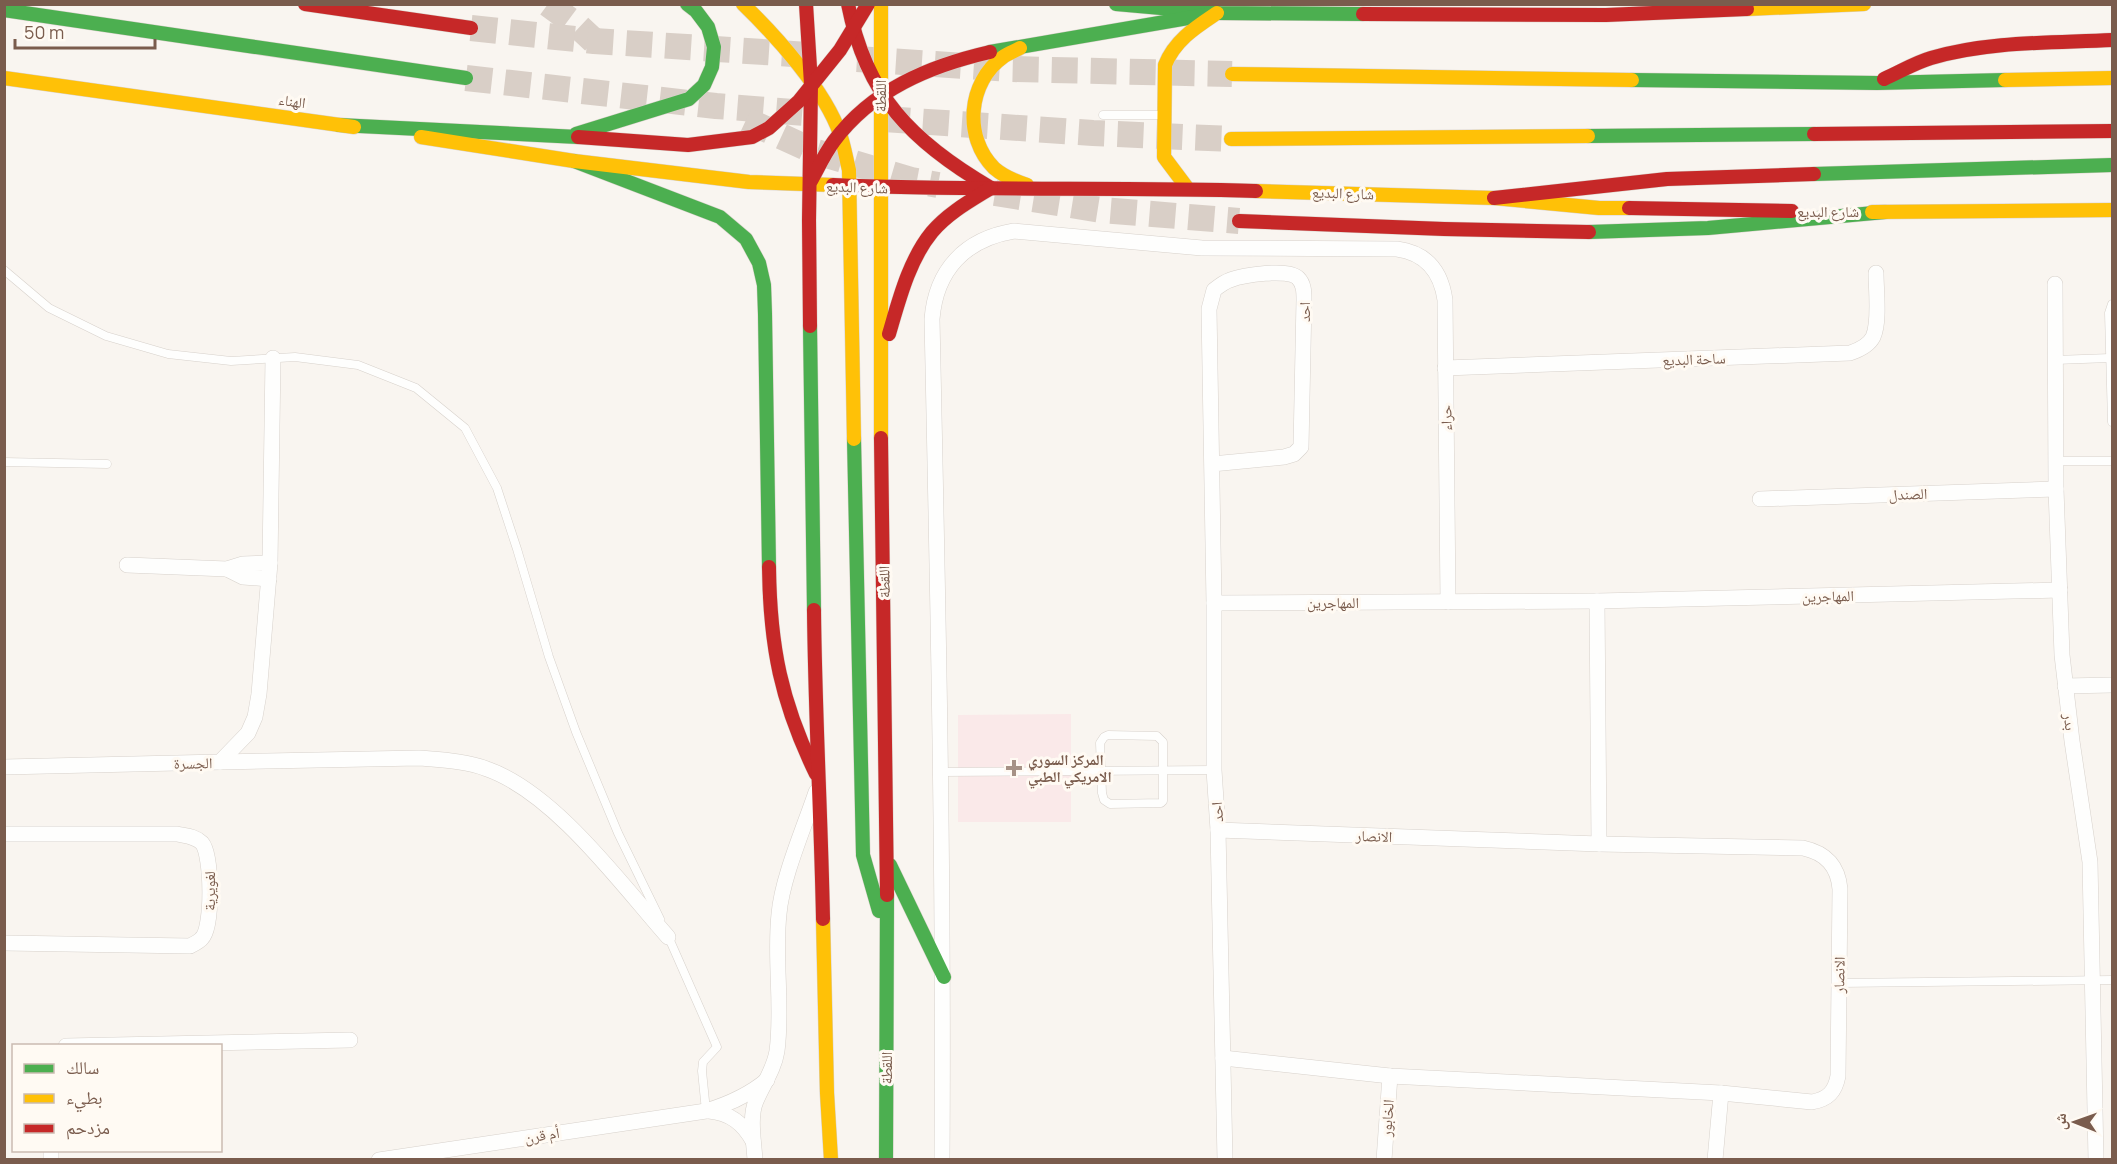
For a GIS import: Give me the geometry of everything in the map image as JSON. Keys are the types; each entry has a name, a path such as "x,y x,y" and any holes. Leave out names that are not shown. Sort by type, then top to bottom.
{"main road":[{"path":"305,4 471,28"},
{"path":"571,136 648,111 671,106 689,99 704,85 712,67 714,47 708,27 696,11 687,4"},
{"path":"743,4 775,35 811,84 840,133 846,151 851,187 863,855 886,936"},
{"path":"806,4 811,84 815,700 820,781 827,1093 831,1160"},
{"path":"848,4 853,32 869,74 880,94 913,132 937,154 963,173 991,188"},
{"path":"339,125 571,136 688,145 752,137 769,128 799,100 827,68 853,32 868,4"},
{"name":"اللقطة","path":"881,4 881,486 887,859 886,1160"},
{"path":"1116,4 1217,13 1606,15 1864,4"},
{"path":"1368,4 1381,14"},
{"path":"1606,15 1628,4"},
{"path":"4,10 466,78"},
{"path":"810,185 828,149 840,133 880,94 910,77 956,59 1034,43 1217,13"},
{"path":"1188,189 1164,157 1165,65 1178,41 1217,13"},
{"path":"1877,83 1911,65 1975,50 2112,40"},
{"path":"1034,43 1009,52 989,68 977,91 972,116 977,142 991,164 1011,180 1036,189"},
{"path":"1232,74 1877,83 2112,78"},
{"name":"الهناء","path":"4,78 574,161"},
{"path":"1231,140 2112,131"},
{"path":"574,161 720,217 746,239 759,263 764,285 765,314 771,628 775,660 788,712 804,752 820,781"},
{"name":"شارع البديع","path":"574,161 749,182 881,188 1188,189 1494,198 1599,208 1657,210 1884,212 2112,210"},
{"path":"1494,198 1667,179 2112,165"},
{"path":"882,359 912,268 931,233 956,209 991,188"},
{"path":"1239,221 1509,231 1648,231 1755,225 1884,212"},
{"path":"887,859 944,977"}],"street":[{"name":"حراء","path":"941,772 932,319 937,289 944,276 958,257 987,238 1014,231 1202,248 1397,249 1409,250 1420,256 1435,269 1443,287 1445,300 1448,602"},
{"name":"احد","path":"1212,464 1284,457 1294,454 1301,447 1304,300 1303,285 1297,276 1286,272 1251,275 1228,281 1214,290 1209,309 1214,603 1214,770 1218,830 1225,1160"},
{"name":"ساحة البديع","path":"1445,368 1850,352 1862,349 1873,338 1876,325 1876,273"},
{"name":"بدر","path":"2055,284 2056,489 2062,656 2090,862 2096,1160"},
{"name":"الجسرة","path":"4,767 220,762 248,733 255,717 259,693 269,579 273,358"},
{"name":"الصندل","path":"1760,499 2056,489"},
{"path":"227,569 237,564 270,563"},
{"path":"128,565 227,569 243,578 269,579"},
{"name":"المهاجرين","path":"1214,603 1597,601 2060,590"},
{"path":"1597,601 1599,844"},
{"path":"2065,686 2112,685"},
{"path":"220,762 419,758 449,761 487,769 516,783 571,828 668,937"},
{"path":"941,772 944,977 942,1160"},
{"path":"755,1160 753,1115 755,1102 775,1059 777,1042 779,911 785,885 820,781"},
{"name":"الانصار","path":"1218,830 1803,849 1815,851 1826,857 1834,866 1839,877 1840,889 1838,1076 1836,1086 1822,1100 1812,1102 1720,1093 1390,1076 1223,1058"},
{"name":"لغويرية","path":"4,834 177,834 194,837 204,844 209,860 209,922 203,938 190,946 4,943"},
{"path":"161,1044 350,1040"},
{"name":"الخابور","path":"1384,1160 1390,1076"},
{"name":"أم قرن","path":"379,1160 706,1111 739,1099 767,1080"},
{"path":"1715,1160 1720,1093"},
{"name":"أم قرن","path":"706,1111 730,1116 740,1123 754,1143"}],"lane":[{"path":"1103,115 1164,115"},
{"path":"4,270 49,308 106,336 168,354 231,361 295,357 358,365 416,388 465,428 496,488 549,657 576,732 618,833 717,1047 703,1062 706,1111"},
{"path":"2112,304 2109,313 2112,422"},
{"path":"2055,360 2110,358"},
{"path":"2056,462 2112,461"},
{"path":"4,462 107,464"},
{"path":"1108,735 1160,738 1163,746 1163,801 1156,805 1106,803 1102,797 1101,770 1100,744 1104,737 1108,735"},
{"path":"941,772 1214,770"},
{"path":"1839,983 2112,980"}],"shaded area":[{"name":"المركز السوري الامريكي الطبي","path":"1071,714 1071,822 958,822 958,715"}],"tunnel":[{"path":"548,4 594,41"},
{"path":"471,28 594,41 809,55"},
{"path":"857,59 1011,69 1232,74"},
{"path":"466,78 716,106 806,113"},
{"path":"884,119 1093,133 1231,139"},
{"path":"746,120 813,151 911,180 938,185"},
{"path":"995,193 1102,210 1239,221"}],"traffic: fast":[{"path":"576,134 689,99 704,85 712,67 714,47 708,27 696,11 687,4"},
{"path":"1116,4 1217,13 1363,14"},
{"path":"4,10 466,78"},
{"path":"990,52 1217,13"},
{"path":"1632,80 1877,83 2005,80"},
{"path":"339,125 578,137"},
{"path":"1588,136 1814,134"},
{"path":"574,161 720,217 746,239 759,263 764,285 765,314 769,567"},
{"path":"1814,174 2112,165"},
{"path":"1589,232 1708,228 1885,212"},
{"path":"810,326 814,610"},
{"path":"854,439 863,855 879,911"},
{"path":"890,865 944,977"},
{"path":"886,1160 887,895"}],"traffic: slow":[{"path":"743,4 798,64 811,82 833,117 843,143 849,170 854,439"},
{"path":"881,4 881,438"},
{"path":"1747,9 1864,4"},
{"path":"1188,189 1164,157 1165,65 1180,41 1217,13"},
{"path":"1020,48 1003,57 982,81 974,110 974,126 977,141 994,168 1009,178 1027,185"},
{"path":"1232,74 1632,80"},
{"path":"4,78 354,127"},
{"path":"2005,80 2112,78"},
{"path":"1231,139 1588,136"},
{"path":"421,137 574,161 749,182 833,185"},
{"path":"1256,191 1494,198 1599,208 1629,208"},
{"path":"1872,212 2112,210"},
{"path":"823,919 831,1160"}],"traffic: jam":[{"path":"305,4 471,28"},
{"path":"806,4 811,84 810,326"},
{"path":"848,4 856,36 867,65 880,91 897,113 938,153 991,188"},
{"path":"578,137 688,145 752,137 769,128 799,101 840,50 868,4"},
{"path":"1363,14 1606,15 1747,9"},
{"path":"1884,79 1925,60 1975,48 2112,40"},
{"path":"811,181 834,141 849,123 884,94 924,73 990,52"},
{"path":"1814,134 2112,131"},
{"path":"1494,198 1667,179 1814,174"},
{"path":"833,185 1256,191"},
{"path":"889,334 906,281 924,243 945,219 991,188"},
{"path":"1629,208 1792,211"},
{"path":"1239,221 1589,232"},
{"path":"881,438 887,895"},
{"path":"769,567 772,623 780,674 794,723 816,774"},
{"path":"814,610 823,919"}],"place":[{"name":"المركز السوري الامريكي الطبي","path":"1014,768"}]}
